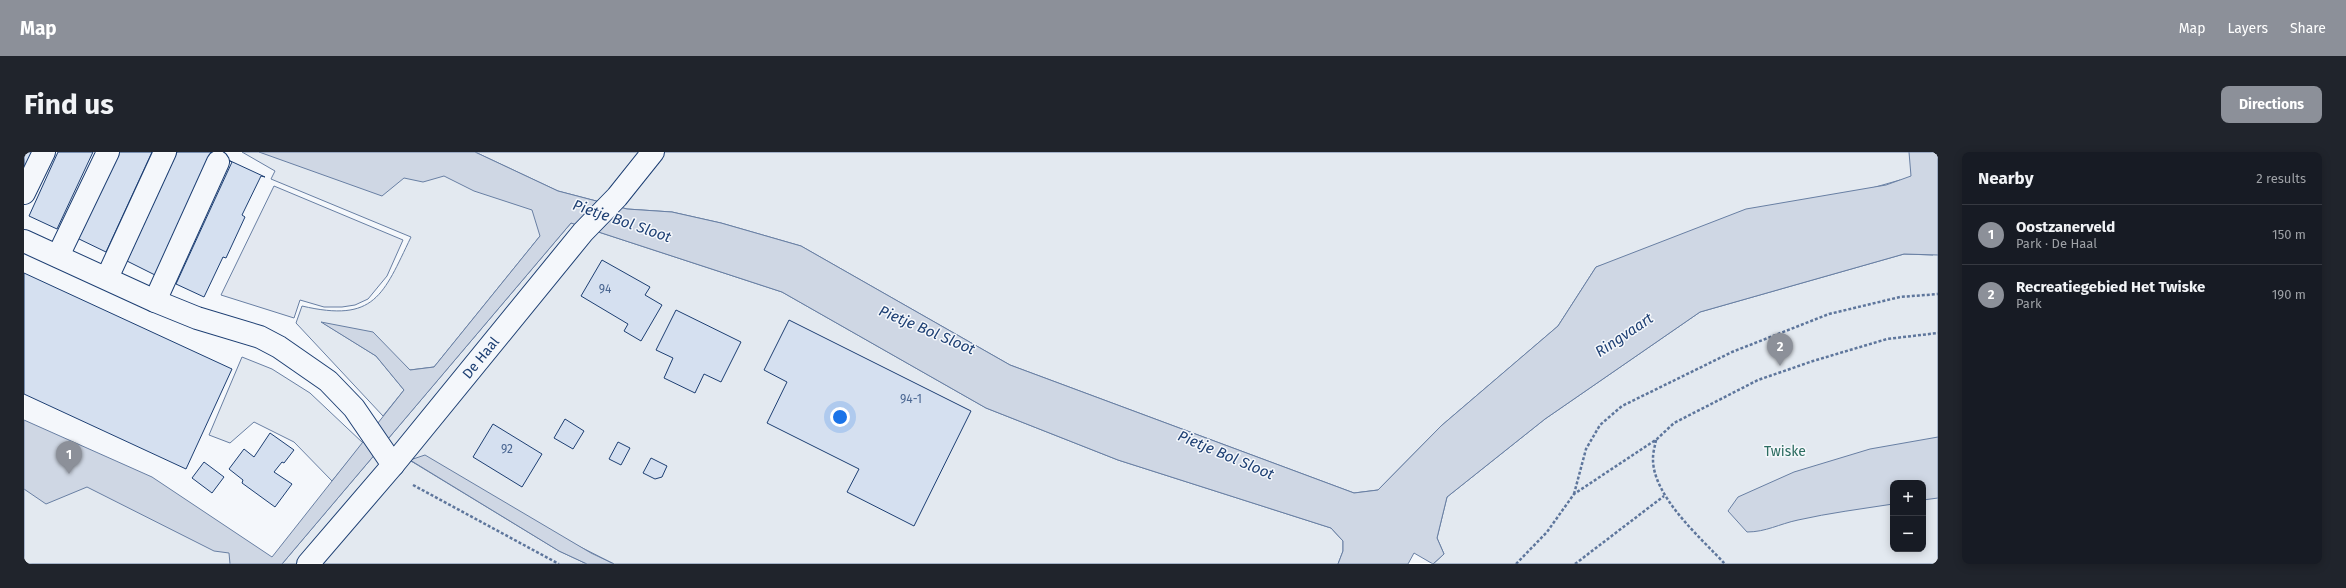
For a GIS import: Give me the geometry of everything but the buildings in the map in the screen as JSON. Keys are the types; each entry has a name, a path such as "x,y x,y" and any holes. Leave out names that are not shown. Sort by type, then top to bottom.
{"street":[{"path":"24,193 44,152"},
{"path":"58,256 108,152"},
{"path":"107,278 165,152"},
{"name":"De Haal","path":"308,564 388,459 583,232 617,197 653,152"},
{"path":"155,301 218,162"},
{"path":"24,241 155,301 197,318 260,337 279,347 328,381 354,408 388,459"}],"path":[{"path":"1516,564 1547,532 1574,494 1586,449 1600,425 1622,406 1732,352 1829,314 1900,297 1938,294"},
{"path":"1574,494 1656,439 1674,423 1758,380 1813,361 1887,339 1938,332"},
{"path":"1656,439 1653,459 1657,479 1664,496 1725,564"},
{"path":"388,459 406,480 420,491 559,564"},
{"path":"1575,564 1664,496"}],"green space":[{"path":"242,152 471,152 577,204 540,236 434,367 410,370 400,362 323,323 376,356 404,390 383,416 296,323 302,306 326,310 346,311 361,307 373,300 383,289 392,275 411,237 271,179 275,171"},
{"name":"Twiske","path":"475,152 1938,152 1938,564 1433,564 1444,554 1437,538 1447,497 1545,419 1700,312 1904,254 1933,255 1900,180 1596,267 1558,326 1441,426 1378,490 1354,493 1010,365 801,246 721,223 672,212 627,209 558,191"},
{"path":"571,223 782,292 986,408 1118,460 1331,528 1343,541 1343,551 1338,564 614,564 411,461 559,551 587,564 282,564"},
{"path":"242,357 272,369 310,393 363,443 332,481 294,442 254,422 230,443 209,435"},
{"path":"24,422 254,564 24,564"}],"shaded area":[{"path":"274,186 403,240 387,276 368,299 355,305 342,307 324,307 300,300 294,318 221,295"}],"water":[{"path":"259,152 475,152 558,191 627,209 672,212 721,223 801,246 1010,365 1354,493 1378,490 1441,426 1558,326 1596,267 1746,209 1886,185 1911,176 1909,152 1938,152 1938,255 1904,254 1700,312 1545,419 1447,497 1437,538 1444,554 1433,564 1414,553 1408,564 1338,564 1343,551 1343,541 1331,528 1118,460 986,408 782,292 571,223 282,564 230,564 229,553 214,551 87,487 46,504 24,489 24,420 152,477 272,557 404,390 376,356 321,322 373,332 410,370 434,367 540,236 532,210 474,191 444,176 423,182 404,178 382,196"},
{"path":"1938,437 1938,498 1926,500 1926,480 1890,480 1890,504 1810,518 1754,532 1747,532 1728,511 1738,497 1794,472 1870,449"},
{"path":"425,455 591,553 614,564 587,564 559,551 410,460"}],"place":[{"name":"Recreatiegebied Het Twiske","path":"1780,366"},
{"name":"Oostzanerveld","path":"69,474"}],"water label":[{"name":"Pietje Bol Sloot","path":"622,221"},
{"name":"Pietje Bol Sloot","path":"927,330"},
{"name":"Ringvaart","path":"1624,335"},
{"name":"Pietje Bol Sloot","path":"1226,455"}]}
